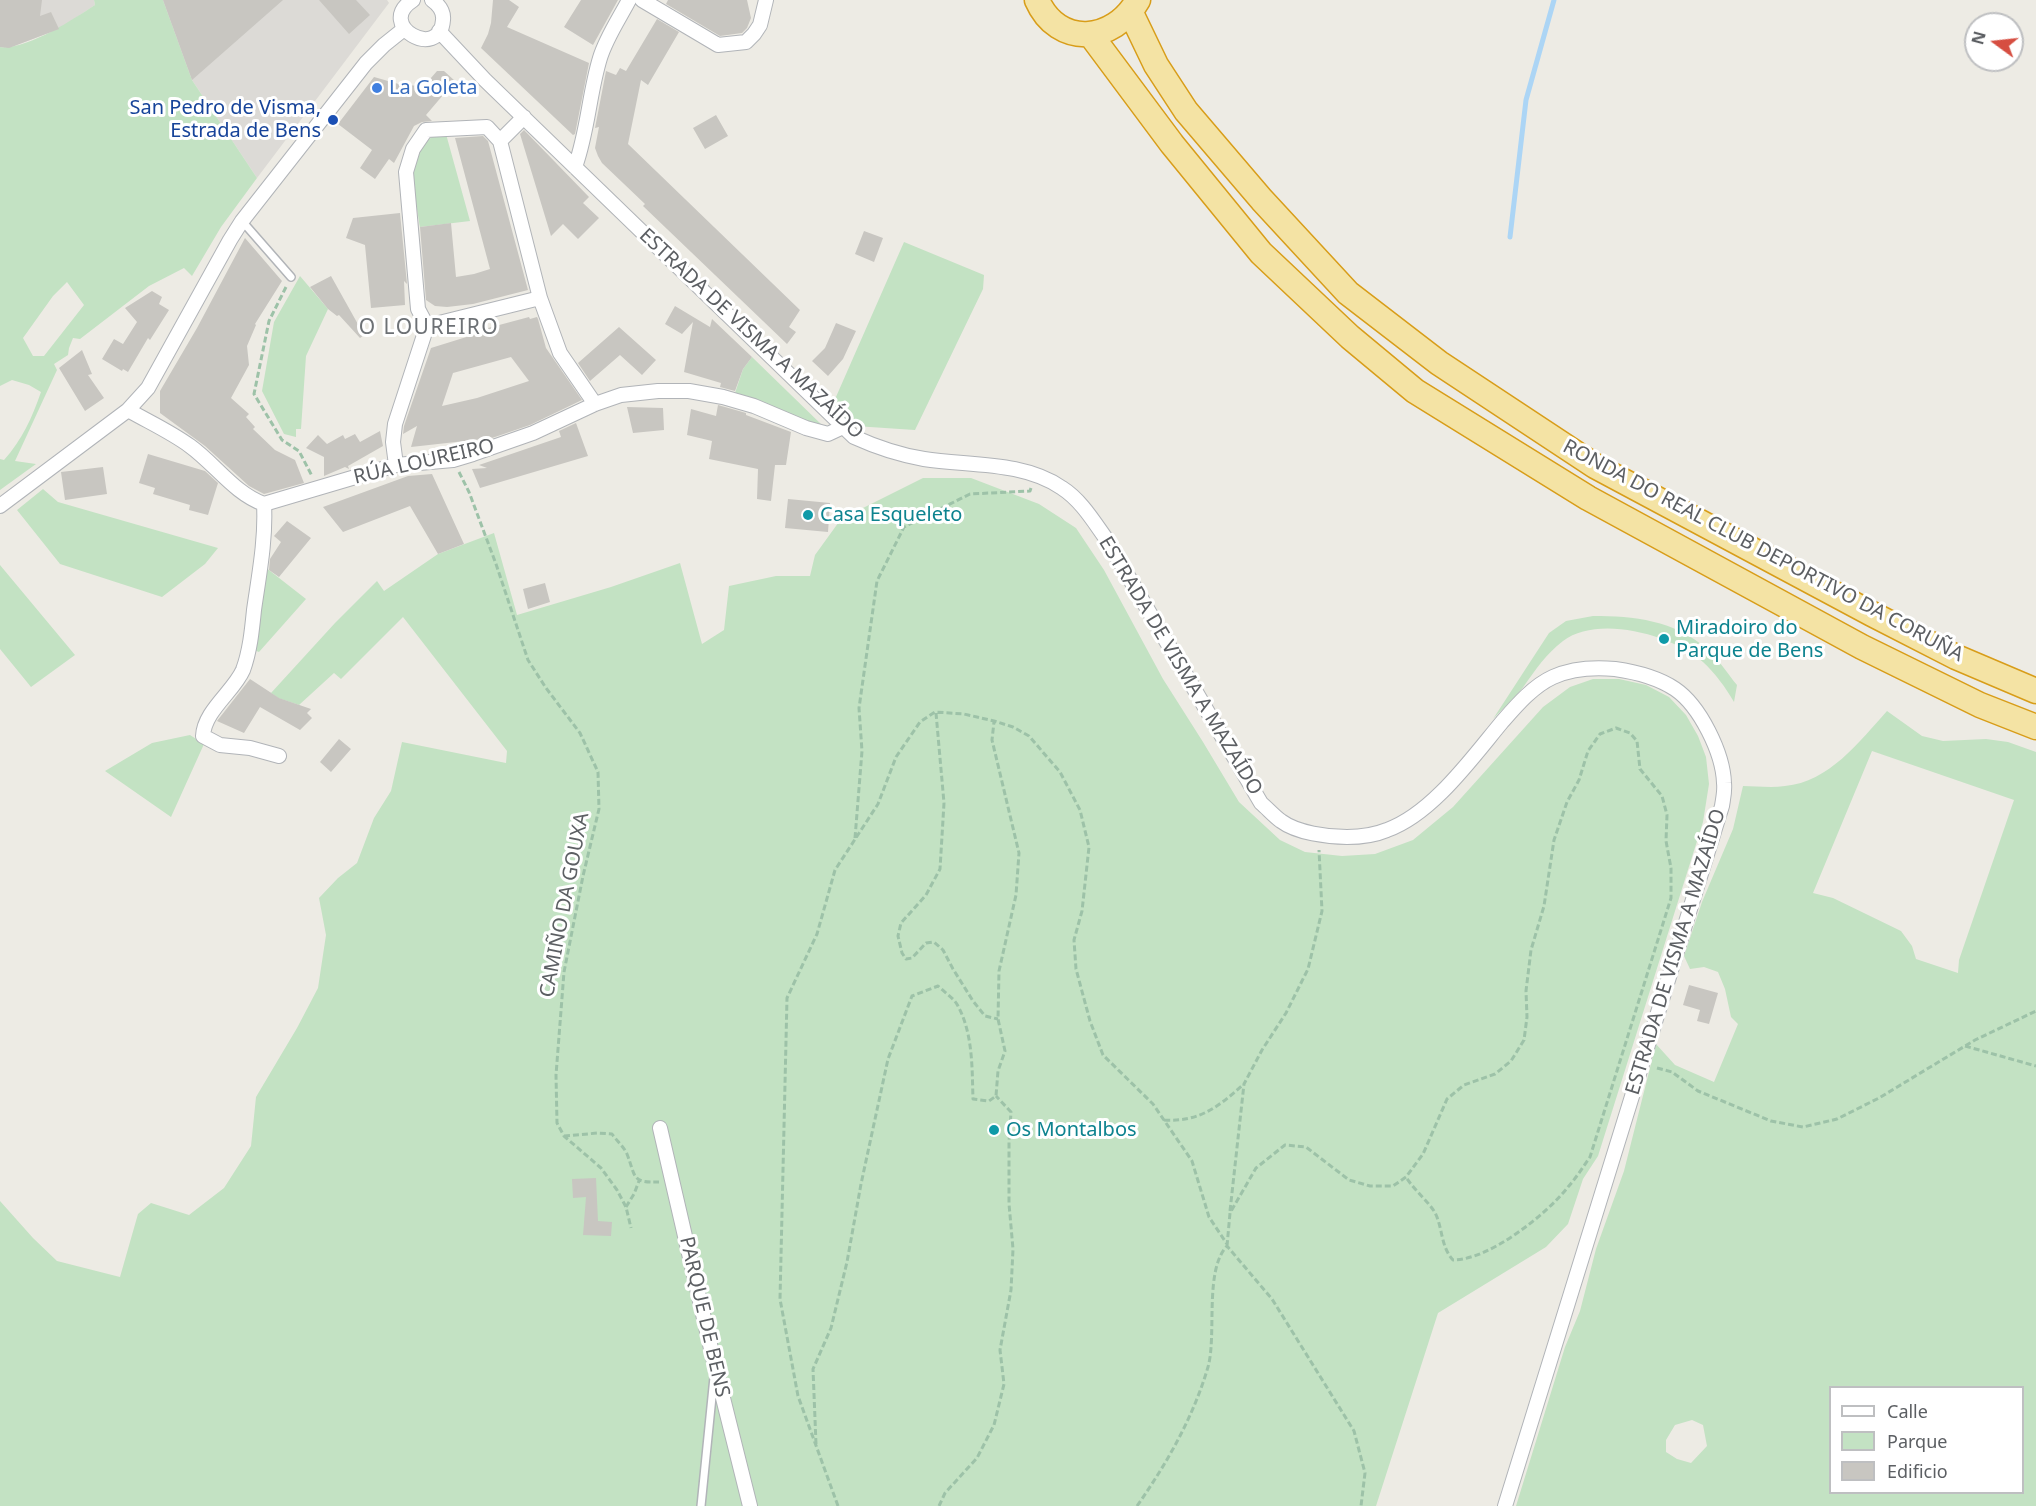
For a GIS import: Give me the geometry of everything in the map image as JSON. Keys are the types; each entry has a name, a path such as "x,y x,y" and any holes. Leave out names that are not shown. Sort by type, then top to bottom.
{"highway":[{"path":"1037,0 1040,9 1062,28 1076,33 1090,34"},
{"name":"RONDA DO REAL CLUB DEPORTIVO DA CORUÑA","path":"2036,691 1956,657 1595,466 1439,363 1348,293 1262,200 1186,111 1156,65 1134,6 1112,28 1090,34 1172,144 1262,253 1350,338 1415,391 1588,498 1862,647 1980,705 2036,727"}],"street":[{"path":"413,0 407,4 401,19 408,34 419,39 430,38 439,31 443,22 442,12 432,0"},
{"path":"575,167 583,141 601,55 629,0"},
{"path":"642,0 706,40 718,45 746,42 760,25 766,0"},
{"path":"0,506 128,410 148,388 242,221 366,63 404,29"},
{"name":"ESTRADA DE VISMA A MAZAÍDO","path":"439,31 575,167 854,437 868,444 923,459 1004,468 1037,476 1064,489 1084,508 1107,540 1261,803 1283,822 1330,837 1358,837 1387,831 1410,819 1432,801 1530,693 1551,677 1592,667 1629,671 1653,677 1676,689 1694,707 1706,726 1721,763 1724,784 1722,806 1505,1506"},
{"path":"500,141 524,117"},
{"path":"396,465 393,442 395,424 427,326 418,309 406,172 413,149 426,130 487,128 500,141 540,298 560,353 595,404"},
{"path":"427,326 540,298"},
{"name":"RÚA LOUREIRO","path":"264,504 396,465 453,460 533,433 595,404 621,395 658,391 689,392 723,397 753,406 806,428 828,434 843,427"},
{"path":"128,410 190,446 254,501 264,504 261,561 249,646 243,671 222,698 203,729 203,736 220,745 250,747 279,756"},
{"name":"PARQUE DE BENS","path":"660,1128 750,1506"}],"lane":[{"path":"242,221 291,277"},
{"path":"701,1506 715,1366"},
{"path":"742,1506 746,1489"}],"path":[{"path":"291,277 269,321 254,394 282,440 299,451 315,481"},
{"name":"CAMIÑO DA GOUXA","path":"453,460 469,492 496,564 528,660 580,733 598,772 599,809 564,972 556,1075 557,1123 564,1136"},
{"path":"855,838 861,751 859,708 877,581 904,527 970,494 1030,491 1037,476"},
{"path":"935,712 944,803 940,869 926,895 901,923 898,936 902,953 906,959 912,958 926,943 934,942 943,950 958,977 985,1016 998,1019"},
{"path":"838,1506 798,1396 780,1299 787,998 817,934 835,870 878,804 897,757 920,722 935,712 964,714 1013,727 1029,736 1060,772 1080,810 1089,847 1082,911 1074,940 1076,969 1089,1021 1103,1055 1153,1104 1192,1161 1209,1217 1227,1246 1272,1299 1354,1431 1365,1473 1361,1506"},
{"path":"939,1506 945,1493 977,1458 994,1425 1004,1384 1000,1350 1011,1290 1013,1249 1009,1204 1009,1142 1011,1112 996,1096 998,1071 1005,1051 998,1019 999,970 1016,895 1019,853 992,740 994,722"},
{"path":"1230,1213 1256,1168 1285,1146 1306,1147 1350,1180 1370,1186 1393,1185 1406,1177 1423,1154 1447,1099 1464,1085 1495,1074 1511,1061 1524,1040 1527,1017 1526,991 1531,950 1544,906 1554,840 1567,802 1579,780 1588,751 1600,734 1616,728 1630,734 1637,741 1640,769 1662,796 1668,815 1666,841 1671,868 1671,898 1590,1157 1567,1189 1528,1226 1495,1248 1464,1260 1453,1260 1447,1253 1434,1212 1413,1189 1406,1177"},
{"path":"1164,1120 1182,1121 1201,1116 1224,1102 1244,1084 1262,1050 1286,1013 1308,969 1322,911 1320,854 1315,833"},
{"path":"817,1449 813,1407 813,1369 831,1328 847,1262 888,1059 912,996 938,986 958,1004 967,1029 973,1099 989,1101 996,1096"},
{"path":"1641,1064 1672,1072 1698,1091 1771,1121 1803,1127 1837,1119 1879,1098 1965,1046 2036,1011"},
{"path":"1965,1046 2036,1066"},
{"path":"1137,1506 1163,1469 1190,1419 1209,1364 1213,1288 1221,1252 1227,1246 1244,1084"},
{"path":"564,1136 612,1134 626,1151 634,1177 639,1181 626,1207"},
{"path":"564,1136 601,1168 626,1207 631,1228"}],"shaded area":[{"path":"0,0 94,0 95,5 59,29 9,48 0,47"},
{"path":"163,0 387,0 389,3 257,178 192,80"}],"green space":[{"path":"94,0 163,0 192,80 257,178 221,227 192,276 184,268 149,286 80,339 73,338 68,355 54,364 57,370 15,461 36,464 0,490 0,459 4,460 21,437 41,392 29,385 12,380 0,386 0,47 11,47 36,39 95,5","holes":["67,282 84,305 44,356 33,356 23,338 53,296"]},
{"path":"437,134 446,134 470,221 420,227 414,188 415,163 426,142"},
{"path":"904,242 984,275 983,289 915,430 855,426 832,406"},
{"path":"300,276 328,309 306,356 301,429 296,429 296,437 284,434 262,391 274,322"},
{"path":"752,357 824,427 823,431 734,396 743,369"},
{"path":"923,478 971,478 1039,504 1076,528 1104,570 1163,679 1239,802 1280,840 1305,852 1342,856 1375,854 1413,840 1453,807 1543,707 1570,687 1593,679 1619,679 1646,685 1669,697 1686,715 1698,736 1706,757 1709,784 1703,822 1598,1156 1583,1179 1568,1224 1546,1247 1438,1313 1376,1506 0,1506 0,1201 57,1261 120,1277 138,1214 151,1203 189,1215 224,1188 251,1146 256,1097 318,988 326,935 319,898 338,878 357,863 374,818 391,791 402,742 506,763 507,751 403,617 341,679 334,673 299,705 278,698 271,693 377,581 384,591 438,554 494,533 517,615 611,587 680,563 702,644 724,630 729,586 776,576 810,576 815,555 841,519"},
{"path":"43,489 58,502 218,548 205,564 162,597 60,564 17,510"},
{"path":"0,565 75,655 31,687 0,649"},
{"path":"265,567 306,599 259,652 251,649"},
{"path":"1593,616 1623,617 1653,622 1694,639 1715,657 1737,685 1734,702 1712,671 1690,652 1655,636 1635,631 1595,629 1578,633 1557,646 1517,695 1493,719 1549,633 1566,621"},
{"path":"1887,711 1922,736 1943,741 1986,739 2008,742 2036,752 2036,1506 1516,1506 1565,1347 1580,1311 1596,1249 1624,1171 1656,1044 1675,1065 1714,1082 1738,1024 1731,1017 1725,989 1718,972 1704,967 1690,969 1684,956 1702,902 1733,829 1743,786 1769,787 1801,783 1829,769 1854,747","holes":["1872,751 2014,800 1959,960 1958,973 1916,959 1912,946 1901,931 1833,898 1813,893","1692,1420 1703,1425 1707,1446 1691,1463 1677,1459 1666,1452 1666,1440 1675,1425"]},
{"path":"190,735 204,744 171,817 105,771 152,743"}],"building":[{"path":"0,0 42,0 40,16 51,12 59,29 9,48 0,47"},
{"path":"163,0 283,0 192,80"},
{"path":"319,0 356,0 370,15 349,34"},
{"path":"493,0 509,0 519,7 507,27 589,63 575,134 573,135 481,48 491,23"},
{"path":"581,0 618,0 593,45 564,27"},
{"path":"668,0 747,0 751,18 742,33 720,36 666,4"},
{"path":"657,19 679,32 648,85 641,80 628,144 800,310 789,327 796,332 787,344 643,206 645,204 602,163 598,156 595,148 599,127 595,128 606,71 616,75 620,68 626,71"},
{"path":"437,71 444,71 455,81 426,115 432,121 414,126 394,163 389,159 375,179 360,168 372,150 338,124 374,77 402,85 424,86"},
{"path":"716,115 728,136 705,149 693,128"},
{"path":"524,130 589,197 583,203 599,218 578,239 563,224 551,236 520,134"},
{"path":"483,136 488,141 528,290 473,304 435,306 426,300 420,227 451,223 456,277 490,269 455,138"},
{"path":"400,213 407,284 404,281 405,305 371,308 365,245 346,238 353,218"},
{"path":"864,231 883,238 874,262 855,254"},
{"path":"245,238 282,281 255,324 247,346 249,365 231,398 249,414 246,417 255,427 253,429 275,450 295,460 304,483 264,494 249,486 205,446 160,413 160,391"},
{"path":"331,276 364,335 360,338 339,315 337,316 328,309 310,287"},
{"path":"152,291 162,297 159,304 169,310 150,340 148,338 128,372 123,369 122,371 102,359 114,339 123,344 137,322 125,308"},
{"path":"675,306 710,327 712,319 752,357 743,369 735,391 720,387 721,383 684,372 693,322 682,334 665,324"},
{"path":"537,317 546,348 582,400 530,425 492,438 411,447 417,426 403,434 404,426 431,348 489,330 488,328","holes":["511,357 529,381 477,398 442,406 453,373"]},
{"path":"836,323 856,331 843,359 828,376 812,361 825,348"},
{"path":"619,327 656,360 642,375 620,355 590,381 578,363"},
{"path":"82,350 92,374 88,375 104,398 85,411 59,368"},
{"path":"718,405 746,413 746,415 791,432 786,465 775,465 771,501 757,499 758,469 709,459 712,441 687,435 691,409 716,416"},
{"path":"627,407 663,408 664,430 633,433"},
{"path":"576,423 588,456 480,488 472,469 487,468 479,465 561,437 559,431"},
{"path":"380,431 383,446 348,466 349,469 345,467 324,476 324,457 306,448 318,435 327,444 343,435 345,439 355,434 360,442"},
{"path":"148,454 205,471 218,483 208,515 189,510 190,505 153,494 155,488 139,483"},
{"path":"103,467 107,494 65,500 61,472"},
{"path":"432,474 464,544 438,554 410,506 343,532 323,507 408,476"},
{"name":"Casa Esqueleto","path":"788,499 830,503 828,532 785,528"},
{"path":"287,521 311,538 279,577 269,570 270,559 281,542 274,536"},
{"path":"545,583 550,602 528,609 523,589"},
{"path":"250,679 279,698 311,709 307,713 312,718 300,730 260,707 244,733 217,721"},
{"path":"339,739 351,749 331,772 320,762"},
{"path":"1689,985 1718,993 1709,1024 1697,1021 1700,1010 1683,1005"},
{"path":"596,1178 598,1221 612,1222 611,1236 583,1235 586,1197 573,1198 572,1179"}],"waterway":[{"path":"1510,237 1526,100 1554,0"}],"place":[{"name":"La Goleta","path":"377,88"},
{"name":"San Pedro de Visma, Estrada de Bens","path":"333,120"},
{"name":"Casa Esqueleto","path":"808,515"},
{"name":"Miradoiro do Parque de Bens","path":"1664,639"},
{"name":"Os Montalbos","path":"994,1130"}],"district":[{"name":"O LOUREIRO","path":"429,328"}]}
